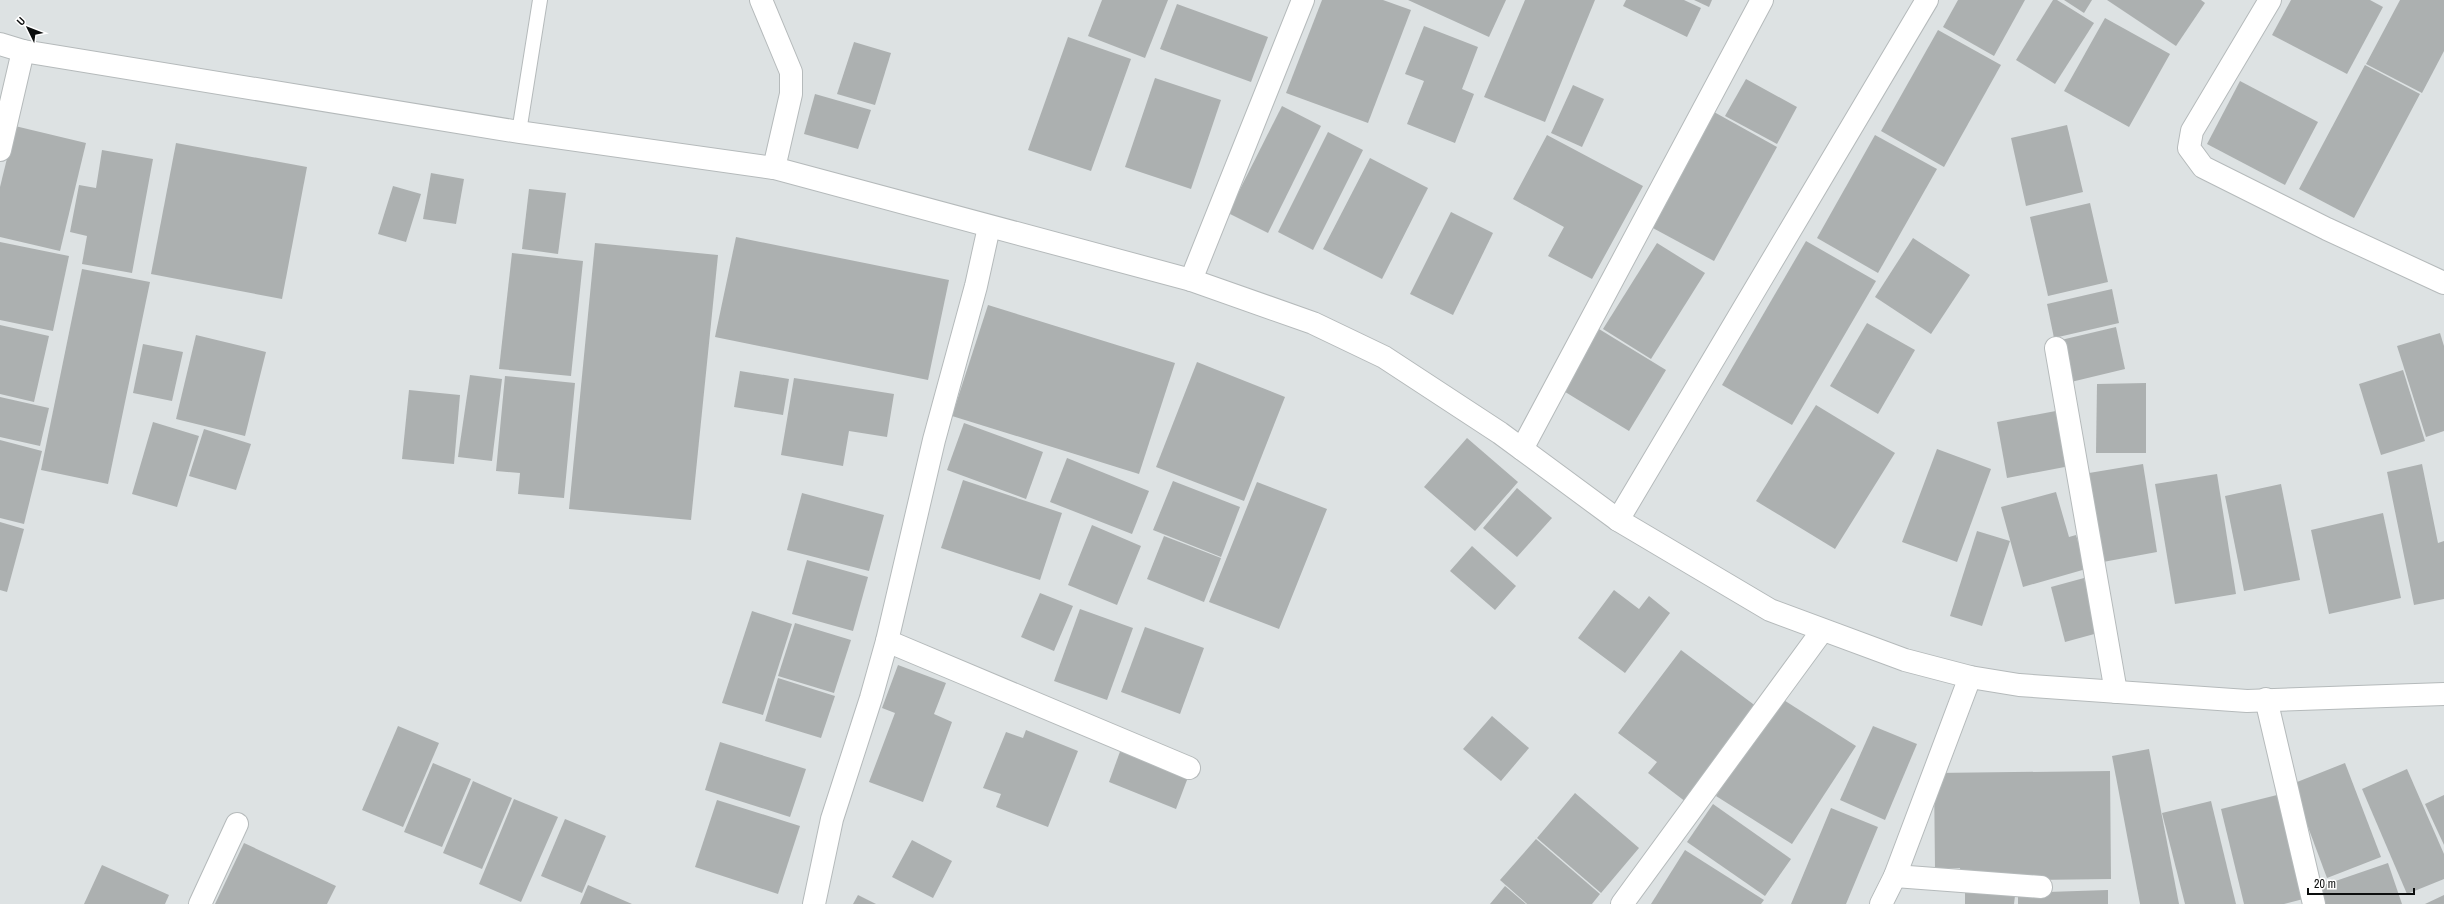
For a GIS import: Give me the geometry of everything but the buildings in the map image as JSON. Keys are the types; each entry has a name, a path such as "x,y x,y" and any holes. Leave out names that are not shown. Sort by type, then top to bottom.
{"main road":[{"path":"761,0 791,72 791,94 774,168"},
{"path":"1192,280 1303,0"},
{"path":"1522,448 1762,0"},
{"path":"1618,520 1927,0"},
{"path":"2270,0 2192,131 2189,148 2203,167 2327,229 2444,283"},
{"path":"0,44 23,51 519,132 774,168 989,227 1192,280 1313,323 1384,357 1522,448 1618,520 1770,610 1822,631 1906,660 1970,677 2019,685 2247,701 2266,699 2444,694"},
{"path":"0,150 23,51"},
{"path":"814,904 832,819 871,698 887,641 934,440 976,286 989,227"},
{"path":"2056,348 2116,692"},
{"path":"1622,904 1822,631"},
{"path":"887,641 1190,768"},
{"path":"1881,904 1895,876 1970,677"},
{"path":"2266,699 2314,904"},
{"path":"200,904 237,824"},
{"path":"1895,876 2041,887"}],"lane":[{"path":"519,132 540,0"}]}
